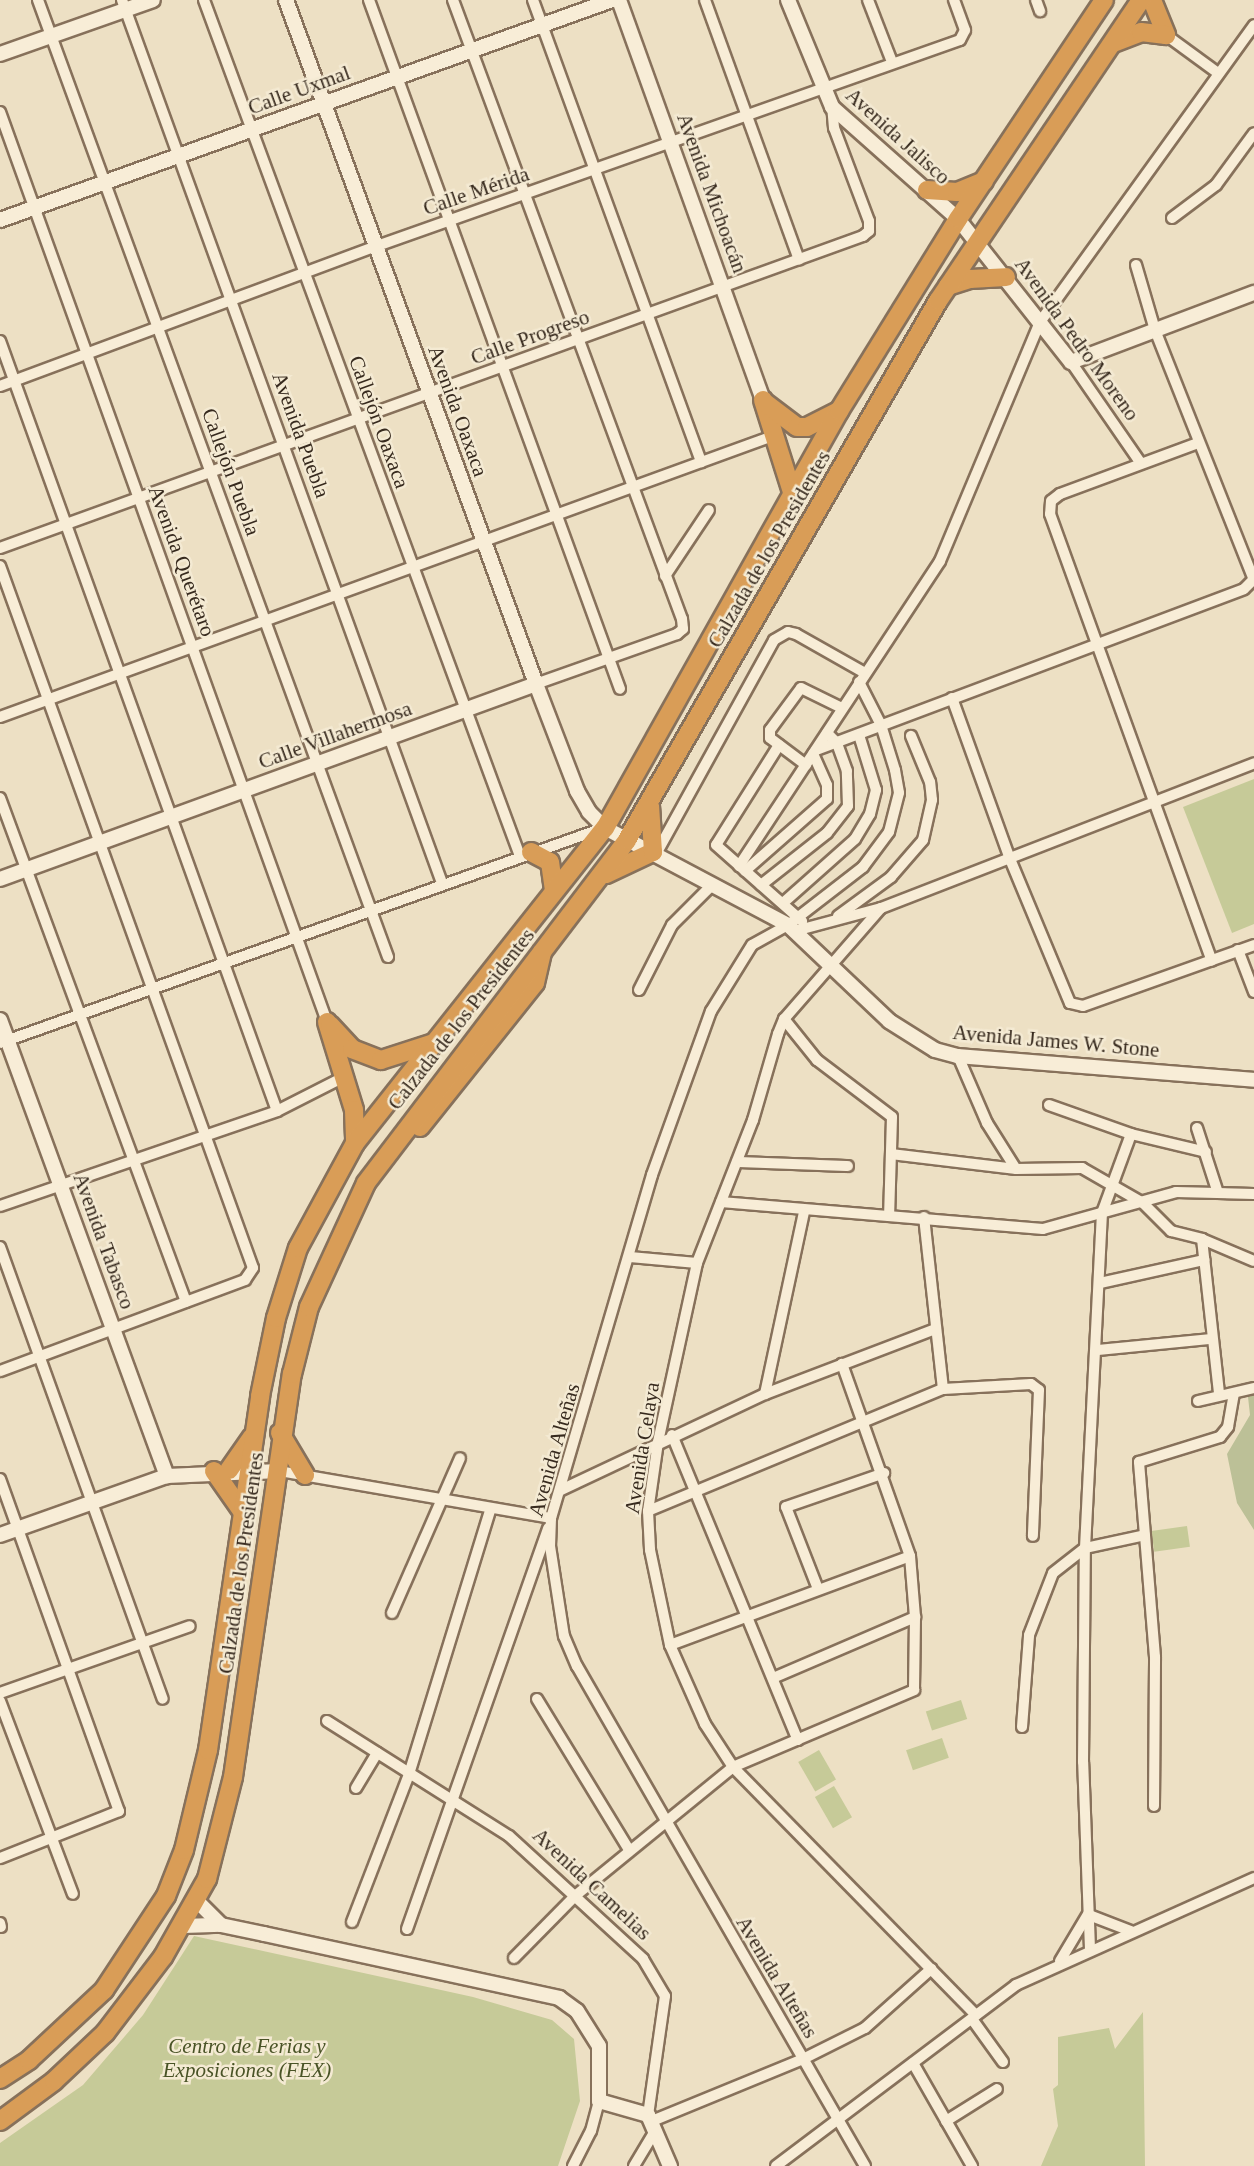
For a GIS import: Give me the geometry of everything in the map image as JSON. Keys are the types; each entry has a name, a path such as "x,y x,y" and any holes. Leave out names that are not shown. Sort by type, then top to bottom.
{"highway":[{"name":"Calzada de los Presidentes","path":"0,2079 29,2060 104,1990 166,1896 193,1817 208,1750 256,1431 276,1318 298,1248 355,1143 605,828 839,411 958,219 1104,0"},
{"name":"Calzada de los Presidentes","path":"0,2121 54,2081 105,2033 183,1926 197,1901 222,1837 279,1471 280,1433 309,1307 343,1226 388,1150 627,840 948,286 1142,0"},
{"path":"1113,43 1141,32 1166,35 1152,0"},
{"path":"927,190 957,192 984,181"},
{"path":"948,286 970,279 1006,277"},
{"path":"763,400 797,427 807,427 839,411"},
{"path":"763,400 792,492"},
{"path":"600,877 654,853 650,802"},
{"path":"525,854 550,862 554,890"},
{"path":"327,1022 366,1057 393,1058 433,1043"},
{"path":"327,1022 357,1125 355,1143"},
{"path":"244,1514 222,1471 256,1431"},
{"path":"280,1433 305,1475"}],"street":[{"name":"Callejón Puebla","path":"38,0 388,957"},
{"path":"0,54 51,37 124,5 153,0"},
{"name":"Callejón Oaxaca","path":"204,0 306,273 463,710 525,854"},
{"name":"Avenida Oaxaca","path":"286,0 577,792 605,828"},
{"path":"369,0 620,689"},
{"path":"453,0 665,576"},
{"path":"533,0 701,462"},
{"name":"Calle Uxmal","path":"0,220 612,0"},
{"name":"Avenida Michoacán","path":"619,0 763,400"},
{"path":"705,0 799,258"},
{"name":"Avenida Jalisco","path":"788,0 821,89 832,107 927,190 979,243"},
{"path":"869,0 892,62"},
{"name":"Calle Mérida","path":"0,386 377,246 965,37 954,0"},
{"path":"1036,0 1040,11"},
{"name":"Avenida Puebla","path":"124,5 181,155 442,883"},
{"path":"742,869 959,525 1040,322 1254,25"},
{"path":"1166,35 1218,74"},
{"name":"Calle Progreso","path":"0,548 578,341 869,231 832,107"},
{"name":"Avenida Querétaro","path":"0,112 298,934 327,1022"},
{"path":"1172,218 1216,185 1254,133"},
{"name":"Avenida Pedro Moreno","path":"979,243 1071,362 1140,462"},
{"path":"814,752 1097,642 1244,589 1254,579 1155,330 1136,265"},
{"path":"1071,362 1254,293"},
{"path":"0,341 277,1111"},
{"path":"0,717 555,512 773,436"},
{"path":"1198,443 1140,462 1051,501 1050,514 1212,961"},
{"path":"665,576 709,510"},
{"path":"0,566 251,1260 252,1273 245,1280 0,1371"},
{"name":"Calle Villahermosa","path":"0,879 683,629 665,576"},
{"path":"654,853 775,640 788,632 796,635 862,677 881,725 899,793 889,832 863,867 797,925"},
{"path":"806,765 768,736 799,688 842,708"},
{"path":"952,698 1010,859 1067,1000 1083,1006 1254,944"},
{"path":"761,885 845,814 851,794 836,743 827,733"},
{"path":"783,903 855,839 870,814 876,790 859,735"},
{"path":"834,919 891,877 923,840 932,800 930,782 911,736"},
{"path":"779,745 717,841 717,849 783,903 797,925"},
{"path":"742,869 827,799 827,785 814,752"},
{"path":"797,925 881,908 1254,763"},
{"path":"0,798 186,1302"},
{"path":"4,1042 371,908 605,828"},
{"name":"Avenida James W. Stone","path":"605,828 711,886 797,925 830,967 917,1041 958,1056 1254,1080"},
{"path":"639,990 672,925 711,886"},
{"name":"Avenida Celaya","path":"881,908 784,1019 737,1162 697,1264 658,1442 649,1511 654,1578 670,1645 705,1724 733,1767 931,1969 974,2017 1003,2062"},
{"name":"Avenida Alteñas","path":"797,925 752,945 711,1011 652,1175 551,1518 555,1595 564,1636 663,1822 865,2166"},
{"path":"1238,950 1254,992"},
{"path":"784,1019 817,1060 892,1117 889,1216"},
{"name":"Avenida Tabasco","path":"0,1020 4,1042 61,1184 167,1476"},
{"path":"958,1056 988,1123 1016,1169"},
{"path":"0,1206 205,1133 277,1111 344,1077"},
{"path":"1049,1105 1131,1134 1206,1152"},
{"path":"1197,1128 1217,1190"},
{"path":"1090,1949 1083,1762 1085,1548 1098,1350 1102,1213 1131,1134"},
{"path":"891,1154 1016,1169 1069,1166 1114,1183 1143,1203 1171,1231 1202,1238 1254,1261"},
{"path":"737,1162 848,1166"},
{"path":"721,1202 804,1212 924,1217 1043,1229 1176,1192 1217,1190 1254,1194"},
{"path":"765,1394 804,1212"},
{"path":"924,1217 943,1389"},
{"path":"1202,1238 1219,1394"},
{"path":"0,1247 163,1699"},
{"path":"630,1257 697,1264"},
{"path":"1100,1283 1204,1259"},
{"path":"561,1490 672,1435 765,1394 935,1329"},
{"path":"1098,1350 1211,1339"},
{"path":"514,1958 575,1896 733,1767 908,1695 917,1677 910,1556 884,1473 842,1364"},
{"path":"649,1511 694,1490 943,1389 1031,1384 1039,1390 1033,1536"},
{"path":"1198,1401 1254,1388"},
{"path":"1154,1806 1155,1657 1139,1462 1220,1437 1228,1427 1234,1394"},
{"path":"672,1435 798,1740"},
{"path":"392,1613 460,1458"},
{"path":"0,1535 167,1476 251,1470 305,1475 490,1510 551,1518 407,1929"},
{"path":"818,1589 786,1507 884,1473"},
{"path":"0,1479 71,1668 120,1811 0,1858"},
{"path":"352,1922 409,1774 490,1510"},
{"path":"1022,1727 1024,1669 1045,1587 1063,1561 1085,1548 1145,1535"},
{"path":"670,1645 910,1556"},
{"path":"773,1678 915,1617"},
{"path":"0,1693 190,1626"},
{"path":"537,1699 629,1850"},
{"path":"0,1701 73,1894"},
{"name":"Avenida Camelias","path":"327,1721 509,1836 643,1959 665,1997 652,2122"},
{"path":"356,1788 377,1753"},
{"path":"776,2166 1003,1993 1090,1949 1254,1878"},
{"path":"197,1901 221,1926"},
{"path":"1089,1912 1132,1931"},
{"path":"1057,1965 1076,1940 1089,1912"},
{"path":"183,1926 221,1926 559,1998 576,2011 599,2046 599,2101 591,2131 573,2166"},
{"path":"599,2101 652,2122 803,2059 865,2028 931,1969"},
{"path":"913,2063 972,2166"},
{"path":"946,2121 998,2089"},
{"path":"634,2166 652,2122"},
{"path":"652,2122 670,2166"}],"green space":[{"path":"1254,779 1254,924 1232,933 1183,807"},
{"path":"1254,1395 1254,1530 1237,1503 1227,1454 1250,1415 1248,1397"},
{"path":"1187,1526 1190,1547 1154,1552 1151,1531"},
{"path":"961,1700 967,1719 932,1730 926,1711"},
{"path":"942,1738 949,1758 913,1770 906,1750"},
{"path":"819,1750 836,1779 815,1791 798,1762"},
{"path":"834,1786 852,1817 833,1828 815,1797"},
{"name":"Centro de Ferias y Exposiciones (FEX)","path":"194,1936 473,1997 552,2020 574,2039 580,2101 558,2166 0,2166 0,2143 83,2085 143,2015"},
{"path":"1143,2012 1145,2166 1041,2166 1058,2126 1053,2089 1058,2085 1058,2037 1109,2028 1115,2049"}]}
